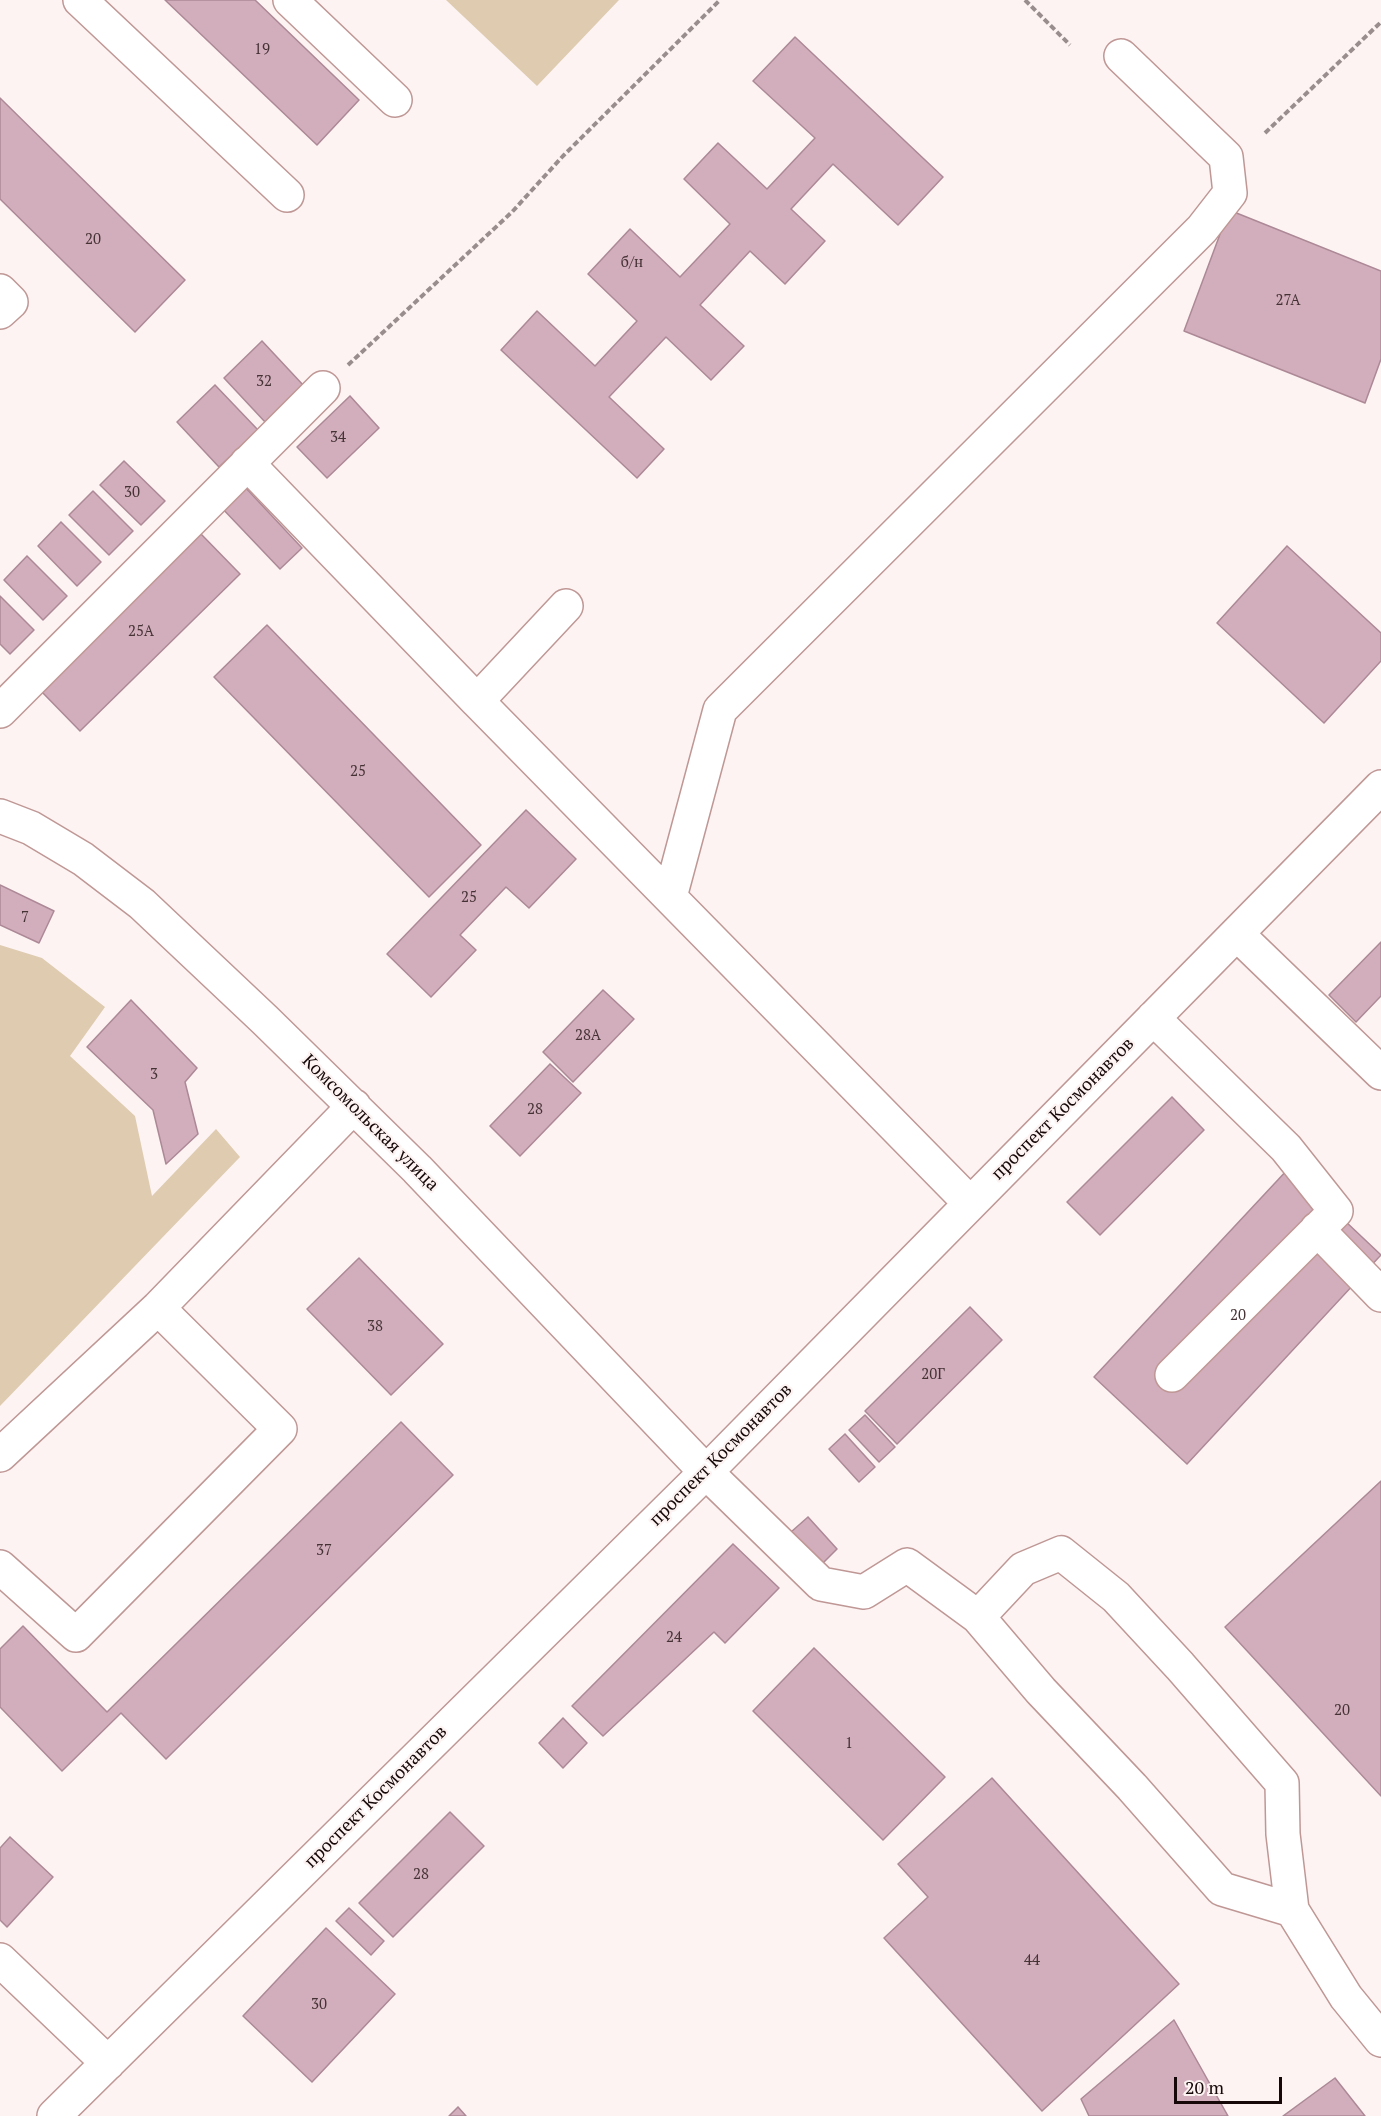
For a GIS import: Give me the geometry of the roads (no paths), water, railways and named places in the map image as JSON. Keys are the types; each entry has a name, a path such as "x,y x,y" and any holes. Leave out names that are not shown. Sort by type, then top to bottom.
{"street":[{"path":"80,0 287,195"},
{"path":"290,0 395,100"},
{"path":"670,897 720,710 1202,229 1230,193 1226,157 1121,56"},
{"path":"0,291 11,302 0,312"},
{"path":"0,711 323,388"},
{"path":"247,464 970,1203"},
{"path":"477,701 566,606"},
{"name":"проспект Космонавтов","path":"54,2116 706,1472 1381,787"},
{"name":"Комсомольская улица","path":"0,816 30,828 83,859 142,904 417,1168 706,1472 821,1584 864,1592 907,1566 978,1617"},
{"path":"1237,934 1381,1073"},
{"path":"1153,1018 1286,1148 1336,1211 1172,1375"},
{"path":"0,1455 158,1308 354,1106"},
{"path":"1317,1229 1381,1295"},
{"path":"0,1567 76,1635 280,1428 158,1308"},
{"path":"1292,1910 1222,1889 1132,1787 1041,1691 978,1617 1023,1569 1061,1553 1116,1597 1180,1666 1282,1783 1283,1834 1292,1910 1346,1997 1381,2040"},
{"path":"0,1960 108,2063"}]}
